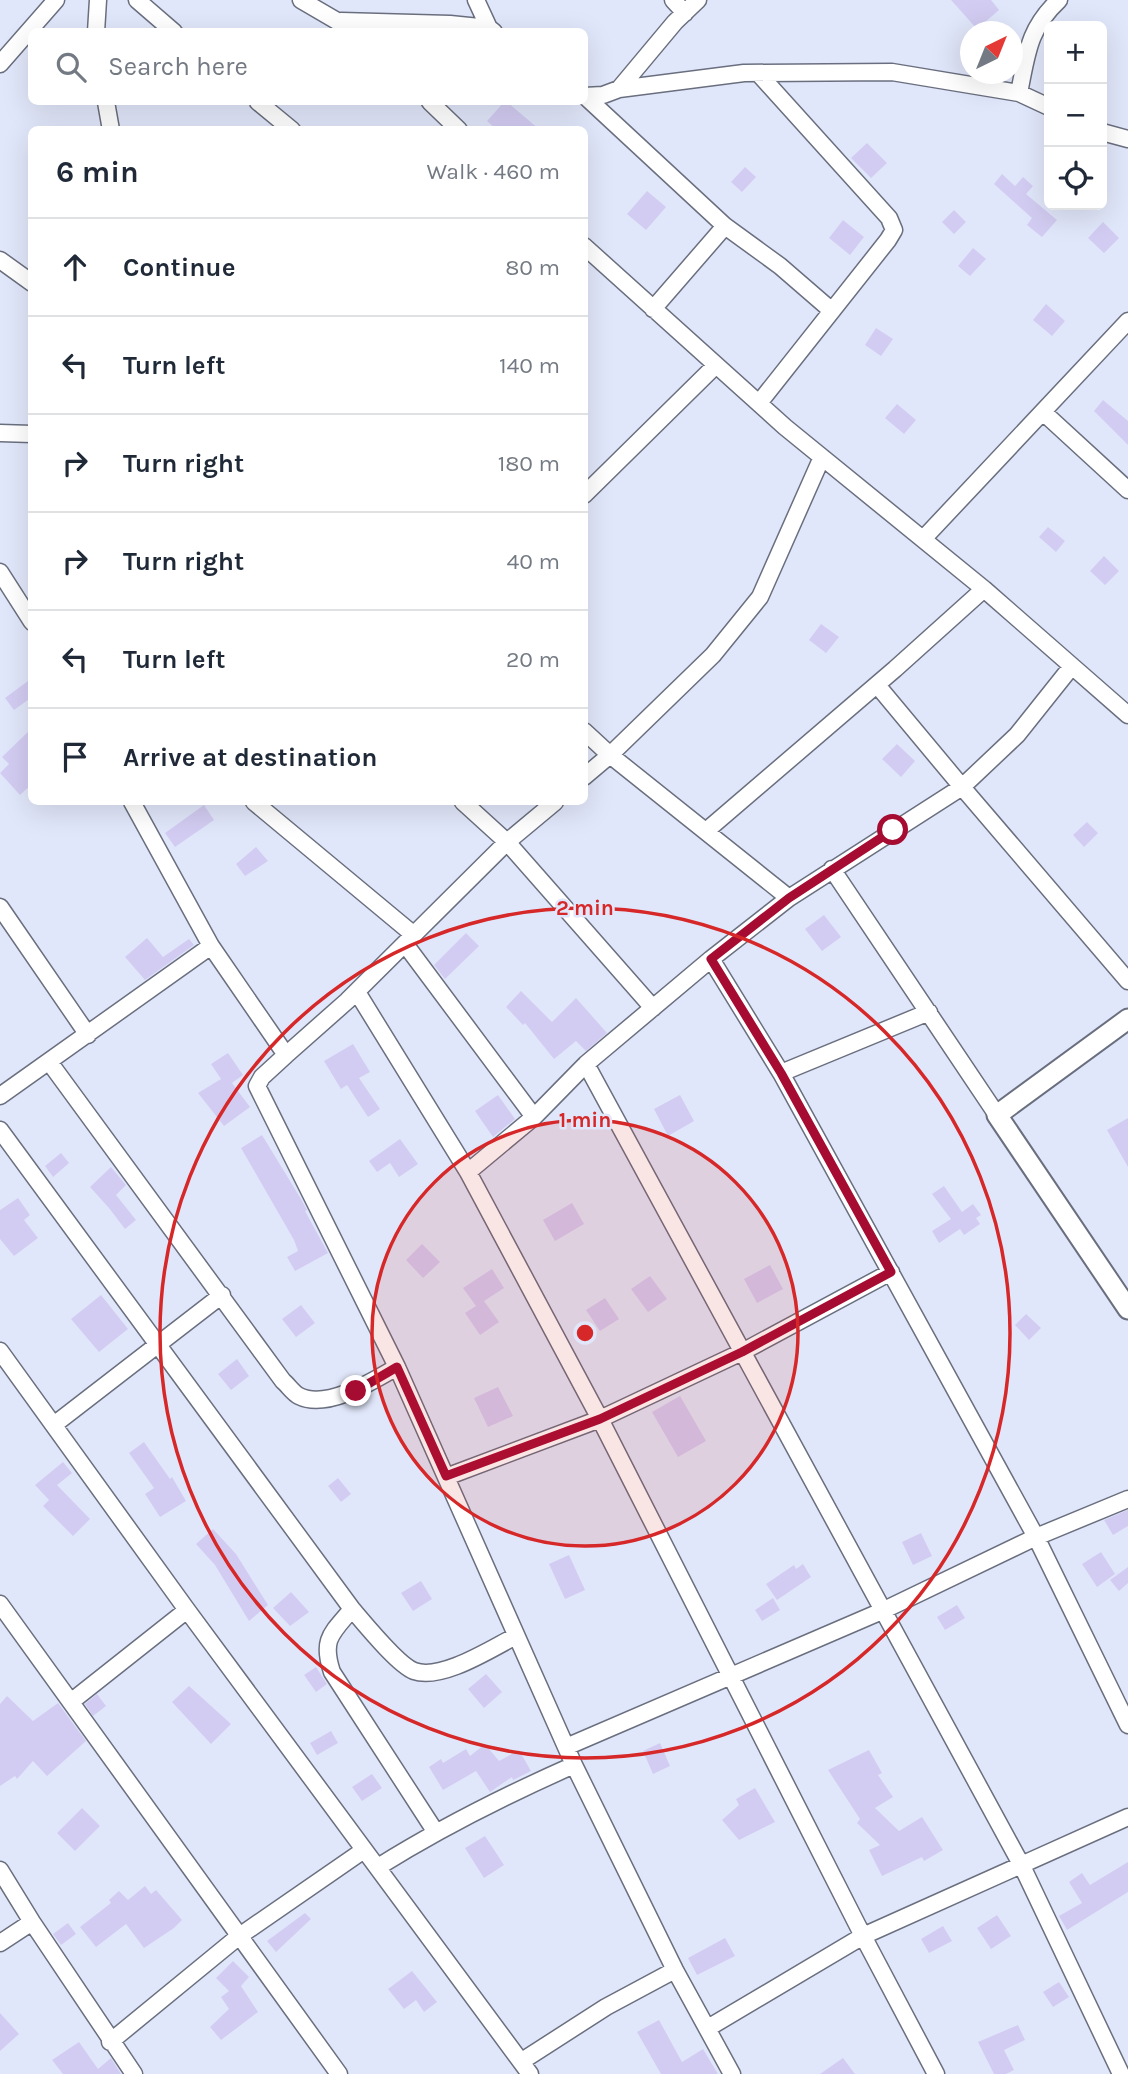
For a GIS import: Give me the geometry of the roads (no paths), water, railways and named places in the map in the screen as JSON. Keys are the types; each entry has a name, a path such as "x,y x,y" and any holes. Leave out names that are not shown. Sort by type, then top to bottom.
{"street":[{"path":"32,28 56,0"},
{"path":"96,28 98,0"},
{"path":"137,0 169,28"},
{"path":"301,0 347,26 450,24 477,28"},
{"path":"476,0 490,28"},
{"path":"673,0 685,13"},
{"path":"619,89 698,0"},
{"path":"1018,93 1031,36 1040,18 1059,0"},
{"path":"0,64 28,32"},
{"path":"588,97 619,89 758,73 892,72 1018,93 1044,105"},
{"path":"758,73 889,218 894,230 759,403"},
{"path":"588,99 725,226 780,266 832,312"},
{"path":"107,105 110,126"},
{"path":"262,105 287,126"},
{"path":"433,105 455,126"},
{"path":"1107,133 1128,139"},
{"path":"653,309 725,226"},
{"path":"588,250 759,403 924,538 1128,715"},
{"path":"0,260 28,281"},
{"path":"924,538 1128,321"},
{"path":"588,491 716,365"},
{"path":"1043,412 1128,490"},
{"path":"0,433 28,434"},
{"path":"588,774 713,655 760,597 822,457"},
{"path":"0,572 28,616"},
{"path":"706,831 877,685 984,589"},
{"path":"468,1172 534,1117 586,1064 711,959 789,898 962,787 1017,735 1072,666"},
{"path":"877,685 1128,981"},
{"path":"588,736 789,898"},
{"path":"134,805 211,946 286,1055"},
{"path":"257,805 410,939 534,1117"},
{"path":"466,805 507,842 653,1008"},
{"path":"551,805 507,842 357,992 262,1077 257,1086 397,1367 574,1765 675,1970 732,2074"},
{"path":"832,869 1128,1309"},
{"path":"0,906 88,1035"},
{"path":"0,1096 211,946"},
{"path":"711,959 781,1073 1036,1537 1128,1725"},
{"path":"357,992 468,1172 600,1419 936,2074"},
{"path":"781,1073 929,1013"},
{"path":"998,1115 1128,1018"},
{"path":"50,1063 283,1381 298,1396 315,1400 356,1391 397,1367"},
{"path":"586,1064 1021,1866 1121,2074"},
{"path":"0,1130 352,1609 391,1653 414,1671 437,1672 459,1666 516,1636"},
{"path":"446,1476 600,1419 742,1352 891,1272"},
{"path":"55,1424 222,1295"},
{"path":"0,1351 187,1610 527,2070 606,2007 675,1970"},
{"path":"566,1747 882,1611 1036,1537 1128,1499"},
{"path":"0,1604 339,2074"},
{"path":"352,1609 330,1636 326,1654 332,1672 435,1831"},
{"path":"72,1701 187,1610"},
{"path":"378,1867 435,1831 574,1765"},
{"path":"708,2028 863,1936 1128,1817"},
{"path":"110,2042 239,1937 364,1850"},
{"path":"0,1870 110,2042 134,2074"},
{"path":"0,1943 32,1922"}]}
